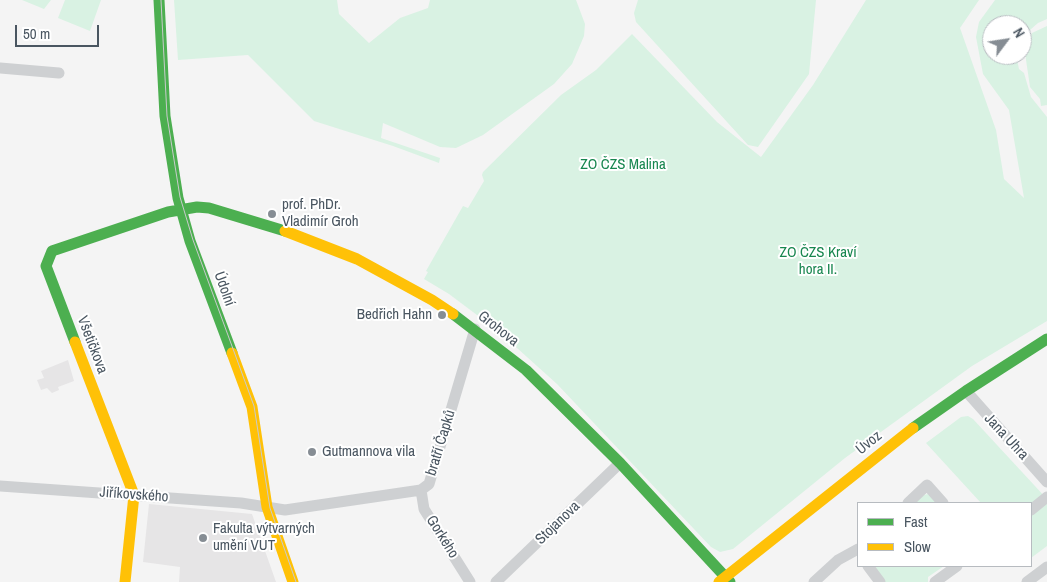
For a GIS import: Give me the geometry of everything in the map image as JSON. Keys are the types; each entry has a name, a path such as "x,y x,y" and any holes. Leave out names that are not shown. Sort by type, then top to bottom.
{"street":[{"name":"Údolní","path":"159,0 165,116 180,210 252,407 267,507 292,582"},
{"path":"0,68 59,73"},
{"name":"Grohova","path":"180,210 197,207 209,208 295,234 348,256 432,300 475,329 526,370 620,463 725,580"},
{"name":"Všetičkova","path":"125,582 134,495 46,266 52,251 180,210"},
{"name":"bratří Čapků","path":"267,507 284,510 421,490 428,484 475,329"},
{"name":"Úvoz","path":"725,580 897,440 966,391 1047,339"},
{"name":"Jana Uhra","path":"966,391 1047,482"},
{"name":"Stojanova","path":"496,582 620,463"},
{"name":"Jiříkovského","path":"0,486 241,503 267,507"},
{"path":"909,502 927,486 943,502"},
{"name":"Gorkého","path":"421,490 424,509 470,582"},
{"path":"1032,509 1047,497"},
{"path":"814,582 838,560 857,551"},
{"path":"869,567 880,582"},
{"path":"935,582 956,567"},
{"path":"1027,582 1047,567"}],"shaded area":[{"path":"68,360 74,381 58,387 59,390 52,393 47,388 41,390 37,380 44,378 41,371"},
{"name":"Fakulta výtvarných umění VUT","path":"149,504 252,514 276,582 179,582 180,567 143,562"}],"green space":[{"path":"22,0 51,0 44,9"},
{"path":"65,0 101,0 90,31 58,18"},
{"path":"174,0 337,0 339,14 369,43 400,18 428,8 430,0 576,0 585,24 584,36 572,64 554,84 483,135 456,148 440,147 383,123 381,138 440,158 439,163 314,121 248,55 178,60"},
{"path":"638,0 816,0 809,74 758,147 748,145 636,22 634,13"},
{"path":"866,0 979,0 960,28 996,130 1004,179 1024,198 1009,110 983,74 976,37 979,22 982,18 982,65 1018,65 1019,69 1024,73 1031,97 1047,117 1047,321 972,366 845,458 733,549 720,552 711,547 557,384 497,330 449,294 424,279 428,272 426,271 463,206 468,208 484,181 483,172 561,95 596,70 632,34 717,122 761,157 813,85"},
{"path":"995,0 1047,0 1047,19 1032,28 1032,15 984,15"},
{"path":"1047,26 1047,105 1041,106 1040,99 1030,87 1027,65 1032,65 1032,33"},
{"path":"968,416 973,419 1047,499 1047,546 1032,557 1032,502 980,502 926,443 961,417"},
{"path":"928,494 938,502 914,502"},
{"path":"872,567 943,567 928,577 928,582 883,582"}],"tram line":[{"path":"161,0 167,116 180,197 193,240 254,406 270,508 296,582"}],"traffic: fast":[{"path":"159,0 165,116 178,198 190,241 232,353"},
{"path":"75,342 46,266 52,251 168,212 197,207 209,208 285,231"},
{"path":"453,314 526,370 620,463 730,582"},
{"path":"913,428 1047,339"}],"traffic: slow":[{"path":"285,231 357,259 432,300 453,314"},
{"path":"75,342 134,495 125,582"},
{"path":"232,353 252,407 267,507 293,582"},
{"path":"719,582 913,428"}],"place":[{"name":"prof. PhDr. Vladimír Groh","path":"272,214"},
{"name":"Bedřich Hahn","path":"442,315"},
{"name":"Gutmannova vila","path":"312,452"},
{"name":"Fakulta výtvarných umění VUT","path":"203,538"}],"park label":[{"name":"ZO ČZS Malina","path":"623,165"},
{"name":"ZO ČZS Kraví hora II.","path":"818,262"}]}
